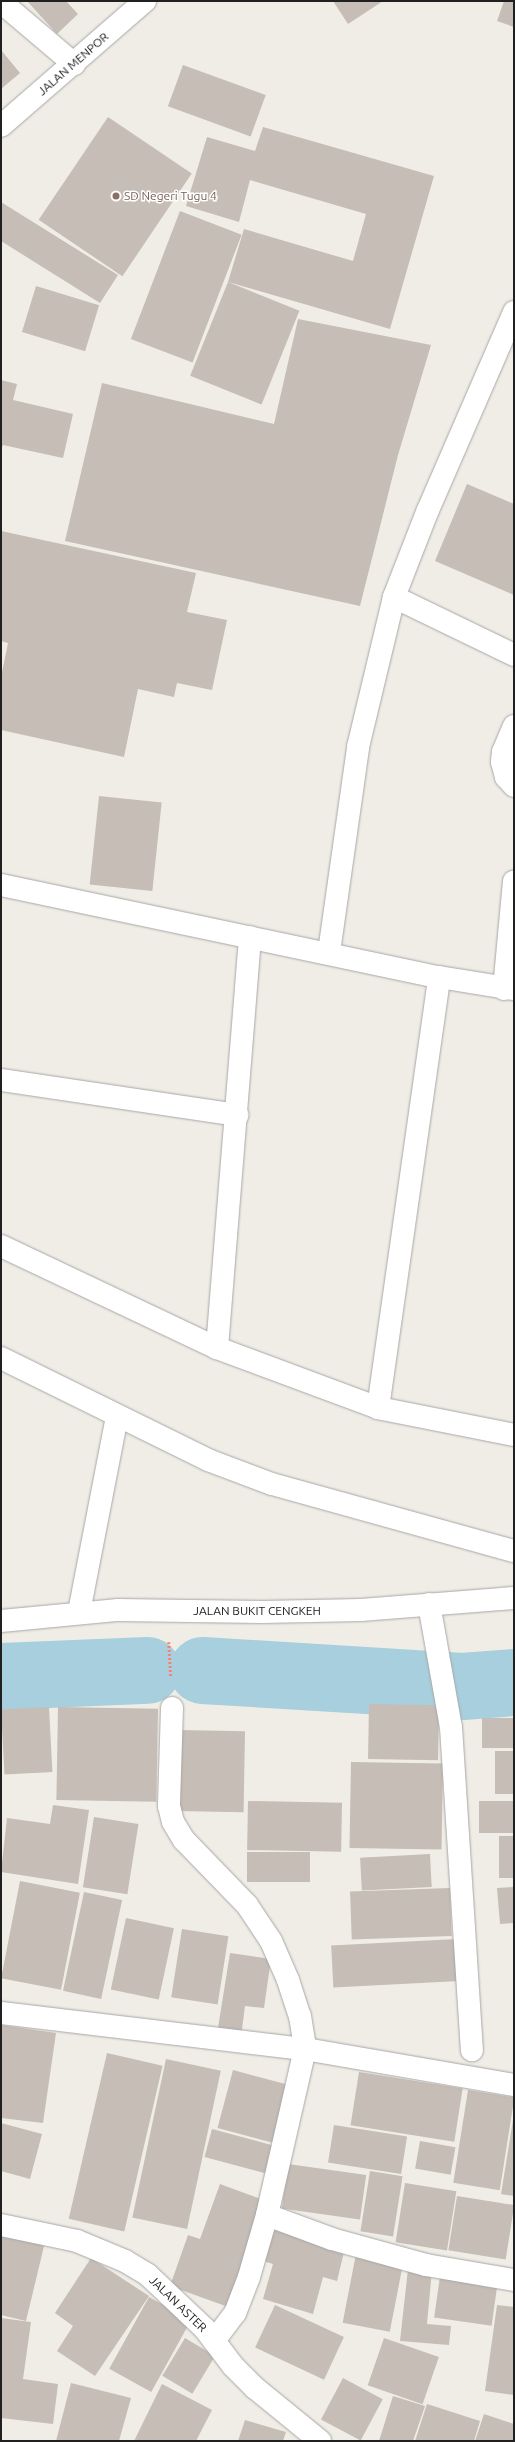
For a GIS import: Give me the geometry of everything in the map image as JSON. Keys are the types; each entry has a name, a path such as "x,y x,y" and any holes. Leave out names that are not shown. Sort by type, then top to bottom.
{"street":[{"name":"JALAN MENPOR","path":"1,126 145,1"},
{"path":"1,2 74,64"},
{"path":"329,952 358,747 394,597 428,510 514,312"},
{"path":"394,597 514,656"},
{"path":"514,726 503,752 502,762 506,777 514,786"},
{"path":"1,885 329,952 439,977 509,989 514,881"},
{"path":"217,1348 237,1115 250,937"},
{"path":"378,1408 439,977"},
{"path":"1,1080 237,1115"},
{"path":"1,1246 217,1348 378,1408 514,1435"},
{"path":"1,1358 118,1417 208,1460 272,1484 399,1517 514,1551"},
{"path":"79,1612 118,1417"},
{"name":"JALAN BUKIT CENGKEH","path":"1,1620 79,1612 301,1612 514,1598"},
{"path":"429,1604 451,1727 472,2050"},
{"path":"172,1708 169,1806 173,1822 184,1840 247,1905 271,1941 288,1980 300,2016 305,2049 267,2215 235,2313 214,2341"},
{"path":"1,2013 305,2049 514,2085"},
{"path":"267,2215 332,2239 426,2265 514,2280"},
{"name":"JALAN ASTER","path":"1,2225 59,2236 125,2261 169,2292 255,2388 320,2441"}],"path":[{"path":"170,1659 171,1677"}],"building":[{"path":"27,1 66,1 78,14 57,34"},
{"path":"333,1 383,1 348,24"},
{"path":"504,1 514,1 514,27 497,21"},
{"path":"1,50 20,73 1,89"},
{"path":"183,65 266,95 251,136 168,106"},
{"name":"SD Negeri Tugu 4","path":"108,117 192,173 122,276 39,220"},
{"path":"263,127 434,176 390,329 228,282 244,229 353,261 366,214 250,180 239,222 186,206 207,137 255,151"},
{"path":"1,202 118,275 100,303 1,241"},
{"path":"180,211 242,235 193,363 131,339"},
{"path":"228,282 299,311 262,404 190,376"},
{"path":"36,286 99,305 85,351 22,332"},
{"path":"298,319 431,345 398,455 360,606 65,541 102,383 274,424"},
{"path":"1,380 17,384 13,400 73,414 63,458 3,445 1,450"},
{"path":"467,484 514,504 514,595 435,561"},
{"path":"1,531 196,573 187,612 227,620 212,690 177,683 174,697 138,689 124,757 1,730 1,677 8,643 1,641"},
{"path":"99,796 162,803 152,891 90,885"},
{"path":"369,1704 439,1705 438,1760 368,1759"},
{"path":"49,1707 52,1772 4,1774 1,1710"},
{"path":"58,1707 158,1709 156,1802 56,1800"},
{"path":"482,1718 514,1718 514,1748 482,1748"},
{"path":"178,1730 245,1731 244,1812 177,1811"},
{"path":"495,1751 514,1751 514,1794 495,1794"},
{"path":"351,1762 443,1764 441,1850 349,1848"},
{"path":"248,1801 342,1803 341,1852 247,1850"},
{"path":"479,1801 514,1801 514,1833 479,1833"},
{"path":"53,1805 89,1810 78,1884 1,1872 7,1818 50,1824"},
{"path":"94,1817 138,1824 127,1894 83,1887"},
{"path":"499,1836 514,1836 514,1878 499,1878"},
{"path":"247,1852 310,1852 310,1882 247,1882"},
{"path":"430,1854 432,1887 362,1891 360,1858"},
{"path":"20,1881 80,1893 61,1990 1,1978"},
{"path":"514,1887 514,1923 500,1924 497,1888"},
{"path":"450,1888 452,1936 352,1939 350,1891"},
{"path":"84,1892 122,1900 101,1999 63,1991"},
{"path":"126,1918 174,1928 159,2000 111,1989"},
{"path":"182,1929 228,1936 218,2005 171,1997"},
{"path":"457,1939 459,1981 333,1988 331,1946"},
{"path":"230,1953 271,1959 264,2008 245,2006 241,2037 217,2034"},
{"path":"1,2025 56,2033 43,2123 1,2118"},
{"path":"107,2053 163,2066 124,2231 69,2219"},
{"path":"166,2059 221,2071 187,2229 132,2217"},
{"path":"233,2070 293,2086 277,2144 217,2128"},
{"path":"359,2072 463,2088 454,2142 351,2125"},
{"path":"468,2090 514,2097 500,2190 453,2183"},
{"path":"513,2120 514,2121 514,2196 501,2194"},
{"path":"1,2123 42,2134 30,2179 1,2171"},
{"path":"334,2125 407,2137 401,2174 328,2163"},
{"path":"212,2129 281,2147 273,2175 204,2157"},
{"path":"420,2141 455,2147 451,2175 415,2169"},
{"path":"288,2164 366,2175 360,2220 282,2209"},
{"path":"370,2171 403,2176 393,2236 360,2231"},
{"path":"405,2183 456,2191 447,2250 396,2242"},
{"path":"220,2184 269,2202 231,2308 170,2286 188,2235 200,2239"},
{"path":"457,2196 514,2205 506,2259 448,2250"},
{"path":"271,2223 345,2248 337,2281 323,2277 313,2314 263,2299 273,2264 260,2260"},
{"path":"1,2231 45,2242 26,2321 1,2315"},
{"path":"356,2254 403,2263 390,2332 343,2323"},
{"path":"91,2258 149,2296 95,2376 57,2351 73,2326 55,2313"},
{"path":"408,2269 432,2270 427,2324 451,2326 449,2345 400,2341"},
{"path":"440,2276 497,2284 492,2326 434,2318"},
{"path":"149,2297 191,2320 151,2392 109,2369"},
{"path":"275,2305 344,2337 324,2380 255,2348"},
{"path":"497,2305 514,2307 514,2395 485,2391"},
{"path":"1,2318 31,2322 23,2379 58,2384 53,2424 1,2418"},
{"path":"185,2338 215,2356 192,2394 162,2376"},
{"path":"384,2338 439,2357 423,2404 368,2385"},
{"path":"343,2378 383,2399 361,2441 321,2419"},
{"path":"71,2383 131,2398 119,2441 56,2441"},
{"path":"162,2384 212,2410 196,2441 134,2441"},
{"path":"393,2396 425,2406 413,2441 379,2441"},
{"path":"427,2404 480,2421 474,2441 415,2441"},
{"path":"484,2414 514,2424 514,2441 475,2441"},
{"path":"245,2420 286,2432 283,2441 238,2441"}],"waterway":[{"path":"1,1676 147,1670"},
{"path":"202,1670 462,1686 514,1682"}],"place":[{"name":"SD Negeri Tugu 4","path":"116,196"}]}
